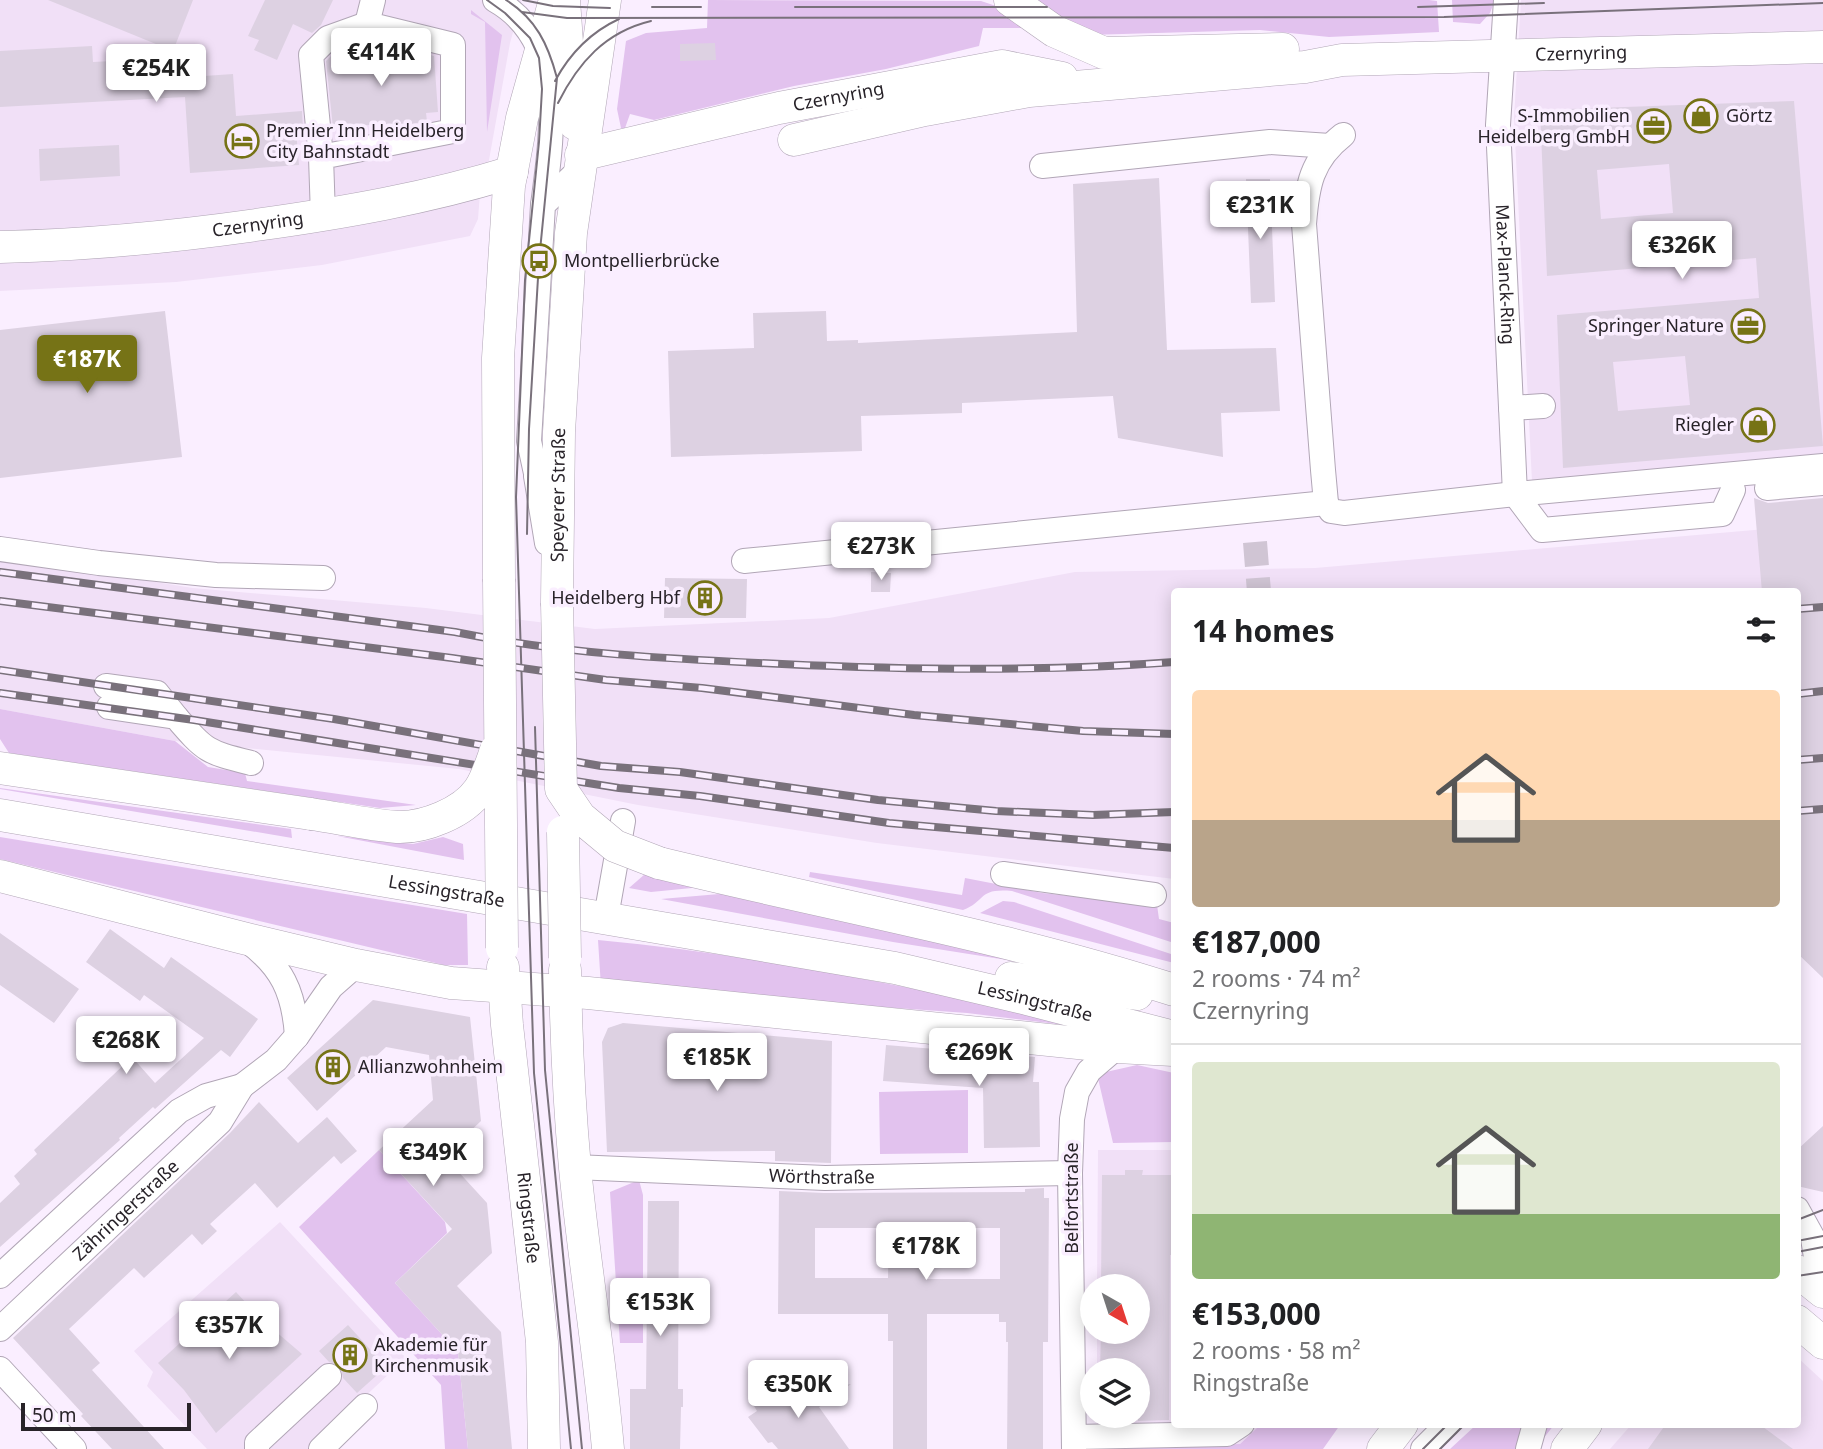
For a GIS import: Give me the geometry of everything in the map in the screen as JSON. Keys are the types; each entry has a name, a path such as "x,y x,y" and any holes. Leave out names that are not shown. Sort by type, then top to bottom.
{"main road":[{"path":"504,986 497,482 498,358 511,179 522,118 555,0"},
{"path":"564,0 570,99 580,162"},
{"name":"Speyerer Straße","path":"565,990 565,870 557,603 559,432 571,233 605,0"},
{"name":"Czernyring","path":"1010,0 1055,31 1104,52 1314,49 1342,60"},
{"name":"Czernyring","path":"794,140 925,110 1029,91 1305,67 1342,60 1823,47"},
{"name":"Czernyring","path":"580,162 779,108 1002,66 1098,84"},
{"name":"Czernyring","path":"0,247 146,238 323,216 511,179"},
{"path":"0,768 399,827 430,821 469,801 484,782 501,732"},
{"path":"561,789 591,828 615,846 635,856 741,883 984,937 1098,966 1171,989"},
{"name":"Lessingstraße","path":"0,814 895,968 1171,1036"},
{"path":"0,876 356,965 455,983 565,990 1171,1051"},
{"name":"Lessingstraße","path":"895,968 1055,982 1171,999"},
{"name":"Ringstraße","path":"504,986 542,1342 544,1449"},
{"path":"565,990 575,1167 608,1449"},
{"path":"1801,1301 1812,1266"},
{"path":"1801,1324 1823,1343"},
{"path":"1383,1449 1399,1428"},
{"path":"1567,1449 1583,1428"}],"street":[{"path":"495,0 516,14 541,49 551,90 528,441 557,603"},
{"name":"Max-Planck-Ring","path":"1506,0 1498,125 1515,494"},
{"path":"321,157 453,131 453,46 370,12 328,38 311,55 321,157 323,216"},
{"path":"1042,166 1269,142 1336,140 1315,165 1306,189 1304,224 1326,503 1331,511 1345,513 1515,494 1823,466"},
{"path":"543,205 580,162"},
{"path":"1511,408 1543,406"},
{"path":"1515,494 1538,506 1823,483"},
{"path":"744,561 1326,503"},
{"path":"0,549 99,564 216,575 323,578"},
{"path":"107,697 176,717 200,746 212,753 251,763"},
{"path":"606,917 623,821"},
{"path":"1003,874 1154,895"},
{"path":"243,938 273,962 287,985 296,1015 297,1036"},
{"name":"Zähringerstraße","path":"0,1329 220,1122 242,1086 276,1060 297,1036 331,987 356,965"},
{"name":"Belfortstraße","path":"1074,1443 1070,1173 1072,1119 1077,1092 1089,1071 1117,1047"},
{"name":"Zähringerstraße","path":"0,1276 179,1111 206,1096 242,1086"},
{"name":"Wörthstraße","path":"575,1167 825,1178 1070,1173"},
{"path":"1801,1224 1812,1266"},
{"path":"0,1369 74,1449"},
{"path":"257,1449 257,1443 329,1376"},
{"path":"321,1449 365,1406"},
{"path":"1074,1443 1227,1434 1236,1428"},
{"path":"1423,1449 1444,1428"},
{"path":"1528,1449 1534,1428"}],"shaded area":[{"path":"0,0 522,0 510,43 489,160 480,193 478,219 470,236 322,265 176,282 0,291"},
{"path":"708,0 981,1 999,7 1033,28 983,28 979,46 654,120 630,114 625,128 621,128 617,109 626,41 646,33 707,28"},
{"path":"1025,0 1429,0 1437,1 1439,32 1329,37 1260,30 1088,35"},
{"path":"1452,0 1495,0 1490,13 1480,24 1453,22"},
{"path":"1521,0 1823,0 1823,458 1532,482 1514,118"},
{"path":"471,10 502,35 487,132 485,22 471,14"},
{"path":"1823,524 1799,588 1171,588 1171,879 877,843 638,805 459,769 175,741 0,709 0,557 193,588 426,608 595,629 829,618 1075,572 1315,568"},
{"path":"0,709 175,741 208,767 245,773 247,781 416,805 380,808 9,753 0,739"},
{"path":"0,789 291,829 292,838"},
{"path":"337,836 413,844 443,837 463,844 464,860"},
{"path":"0,837 467,914 468,965 444,965 0,859"},
{"path":"810,872 962,895 965,878 1042,893 1157,905 1159,919 1171,922 1171,942 1012,891 987,893 963,910 809,877"},
{"path":"645,874 702,887 651,892 629,888"},
{"path":"731,893 1058,968 893,942 661,899"},
{"path":"1003,901 1014,902 1171,954 1171,962 980,913"},
{"path":"598,940 776,963 1070,1021 1065,1025 967,1013 601,987"},
{"path":"1137,1065 1171,1072 1171,1142 1113,1143 1097,1074"},
{"path":"968,1090 968,1153 880,1154 879,1092"},
{"path":"379,1150 445,1222 447,1233 395,1283 458,1352 468,1449 445,1449 441,1385 299,1227"},
{"path":"1098,1150 1171,1150 1171,1428 1257,1428 1240,1444 1097,1448 1097,1428 1150,1428 1150,1358 1097,1358 1097,1344 1150,1344 1150,1274 1097,1274"},
{"path":"639,1180 643,1195 643,1343 620,1343 610,1192"},
{"path":"280,1222 406,1358 309,1449 207,1449 147,1386 153,1372 134,1351"},
{"path":"1801,1361 1823,1381 1823,1449 1610,1449 1628,1428 1801,1428"},
{"path":"1257,1428 1338,1428 1323,1449 1097,1449 1240,1444"},
{"path":"1473,1428 1552,1428 1535,1449 1450,1449"}],"building":[{"path":"48,0 193,0 173,51"},
{"path":"265,0 333,0 321,25 312,33 293,24 277,60 254,50 259,40 248,36"},
{"path":"715,43 716,60 680,61 680,44"},
{"path":"92,46 93,62 170,58 161,79 233,74 236,116 302,111 303,129 296,130 299,165 190,173 185,97 0,107 0,51"},
{"path":"371,49 371,54 415,51 434,56 438,112 426,113 427,121 382,130 381,124 333,128 326,61 335,52"},
{"path":"1794,101 1823,446 1563,468 1557,315 1759,298 1756,258 1547,276 1540,110","holes":["1669,164 1673,213 1601,219 1597,170","1685,356 1690,405 1618,411 1613,362"]},
{"path":"119,145 120,176 40,181 39,149"},
{"path":"1159,178 1167,350 1276,348 1280,411 1221,413 1223,457 1118,438 1113,396 962,403 962,413 861,416 862,451 671,457 668,351 754,348 753,313 826,311 827,341 858,340 858,343 1077,332 1073,184"},
{"path":"1246,179 1270,179 1275,302 1251,303"},
{"path":"165,311 182,457 0,478 0,330"},
{"path":"1754,498 1768,503 1823,498 1823,978 1801,957 1801,588 1762,588"},
{"path":"871,572 891,573 890,592 871,592"},
{"name":"Heidelberg Hbf","path":"665,578 747,579 746,618 664,618"},
{"path":"110,929 164,968 171,957 258,1019 230,1057 221,1050 155,1109 153,1107 0,1247 0,1203 20,1184 14,1176 37,1154 34,1150 132,1057 155,1083 204,1038 144,995 140,1001 86,962"},
{"path":"0,933 79,989 54,1023 0,985"},
{"path":"373,1000 470,1017 481,1121 444,1156 487,1203 492,1253 457,1286 501,1332 512,1449 468,1449 458,1352 395,1283 452,1229 379,1150 433,1100 429,1055 386,1047 317,1111 287,1078"},
{"path":"623,1023 832,1041 831,1163 775,1161 775,1151 607,1152 602,1042 608,1028"},
{"path":"886,1045 1035,1057 1033,1082 1039,1082 1040,1147 984,1148 983,1088 883,1081"},
{"path":"259,1102 298,1143 327,1117 357,1151 341,1164 334,1156 277,1208 255,1183 210,1224 217,1231 202,1245 192,1234 144,1278 134,1268 69,1329 100,1363 92,1370 164,1449 112,1449 13,1338 230,1133"},
{"path":"1823,1126 1823,1192 1801,1187 1801,1146"},
{"path":"1125,1170 1143,1170 1142,1175 1171,1175 1169,1420 1150,1421 1150,1358 1100,1358 1101,1344 1150,1344 1150,1274 1101,1274 1102,1175 1125,1175"},
{"path":"1044,1188 1044,1198 1049,1198 1048,1342 1043,1342 1043,1449 1007,1449 1006,1322 999,1322 999,1314 927,1314 927,1449 893,1449 893,1341 888,1341 888,1314 778,1314 779,1191 1025,1192 1025,1189","holes":["815,1228 889,1228 888,1278 815,1278","925,1228 1000,1228 1000,1279 925,1279"]},
{"path":"648,1201 679,1201 678,1389 683,1389 680,1449 630,1449 630,1389 646,1389"},
{"path":"236,1292 260,1318 302,1354 216,1433 184,1390 158,1363"},
{"name":"Akademie für Kirchenmusik","path":"348,1325 386,1367 357,1393 343,1378 340,1366 329,1362 319,1351"},
{"path":"851,1384 819,1407 849,1449 778,1449 772,1442 768,1443 748,1417 757,1411 754,1406 789,1387 795,1386 808,1392"},
{"path":"1663,1428 1764,1428 1793,1449 1648,1449"}],"tunnel":[{"path":"1255,542 1259,588"}],"tram line":[{"path":"487,0 505,13 530,38 539,58 542,89 525,280 516,497 534,1073 571,1449"},
{"path":"506,0 525,15 539,33 557,78 539,261 529,429 527,534"},
{"path":"523,0 553,6 610,8"},
{"path":"1418,7 1544,3"},
{"path":"522,12 567,18 1444,17 1823,3"},
{"path":"652,7 701,7"},
{"path":"795,7 1047,7"},
{"path":"555,81 582,45 619,19"},
{"path":"558,103 584,62 595,51 620,33 651,21"},
{"path":"535,727 545,1070 582,1449"},
{"path":"1801,1218 1823,1210"},
{"path":"1801,1240 1823,1236"},
{"path":"1801,1251 1823,1247"},
{"path":"1801,1275 1823,1272"},
{"path":"1423,1449 1444,1428"},
{"path":"1440,1449 1461,1428"}],"railway":[{"path":"0,572 455,632 536,646 618,654 929,669 1027,669 1171,662"},
{"path":"0,601 606,680 702,688 914,715 1083,731 1171,734"},
{"path":"1801,609 1823,607"},
{"path":"0,670 334,719 601,766 680,772 878,800 996,811 1093,815 1171,812"},
{"path":"1801,694 1823,691"},
{"path":"0,693 194,720 619,788 700,796 889,823 1171,848"},
{"path":"1801,760 1823,758"},
{"path":"1801,811 1823,809"}],"place":[{"name":"Görtz","path":"1701,116"},
{"name":"S-Immobilien Heidelberg GmbH","path":"1654,126"},
{"name":"Premier Inn Heidelberg City Bahnstadt","path":"242,141"},
{"name":"Montpellierbrücke","path":"539,261"},
{"name":"Springer Nature","path":"1748,326"},
{"name":"Riegler","path":"1758,425"},
{"name":"Heidelberg Hbf","path":"705,598"},
{"name":"Allianzwohnheim","path":"333,1067"},
{"name":"Akademie für Kirchenmusik","path":"350,1355"}]}
